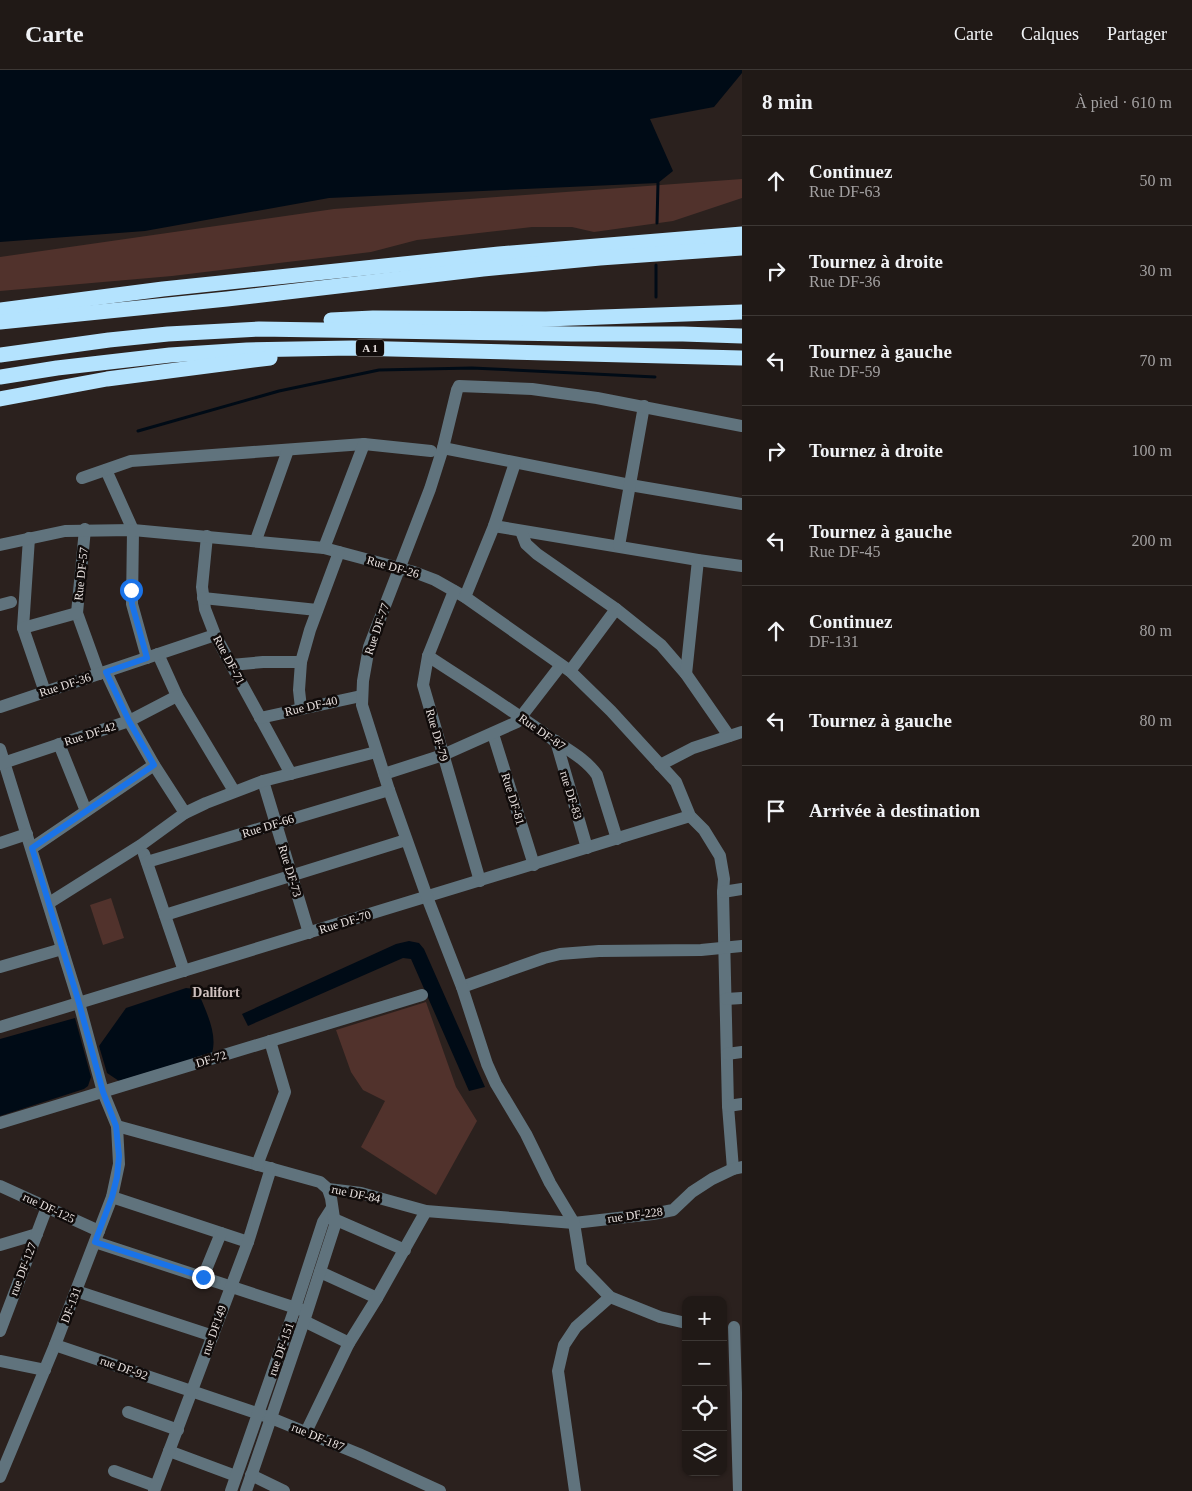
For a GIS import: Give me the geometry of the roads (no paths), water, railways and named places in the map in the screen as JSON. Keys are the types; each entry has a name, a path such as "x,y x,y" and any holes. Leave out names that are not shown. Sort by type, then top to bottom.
{"highway":[{"path":"0,310 163,289 499,254 742,234"},
{"path":"0,322 227,299 502,267 742,248"},
{"path":"259,329 316,321 373,318 546,319 742,312"},
{"name":"A 1","path":"0,355 168,334 259,329 742,336"},
{"path":"0,399 107,379 352,348"},
{"name":"A 1","path":"0,377 57,368 247,350 352,348 742,358"}],"street":[{"name":"Rue DF-77","path":"574,1223 550,1183 526,1134 496,1084 462,987 406,840 376,752 361,696 369,647 430,489 437,450 456,390 459,386 532,390 621,401 644,406"},
{"path":"619,546 644,406 742,426"},
{"path":"324,548 364,444"},
{"path":"82,478 131,461 364,444 437,450 515,463 630,486 742,504"},
{"path":"256,540 288,450"},
{"path":"465,597 494,526 515,463"},
{"path":"106,470 133,530 132,604 153,656 234,791"},
{"path":"494,526 742,566"},
{"name":"Rue DF-26","path":"0,545 65,531 85,529 133,530 256,540 324,548 400,568 435,580 465,597 565,668 611,710 676,782 690,816 704,830 720,856 724,879 728,1106 737,1168"},
{"name":"Rue DF-57","path":"85,529 77,613 102,673 154,765 185,813"},
{"path":"521,530 530,549 616,609 661,645 686,674 729,736"},
{"name":"Rue DF-71","path":"207,536 202,587 203,598 215,635 291,774"},
{"path":"29,538 23,628 45,692"},
{"path":"301,708 299,675 301,662 317,610 339,552"},
{"path":"686,674 698,560"},
{"name":"Rue DF-79","path":"454,591 428,656 423,686 480,881"},
{"path":"203,598 317,610"},
{"path":"384,774 443,755 493,734 517,721 616,609"},
{"path":"23,628 77,613"},
{"name":"Rue DF-36","path":"0,707 215,635"},
{"name":"Rue DF-87","path":"428,656 517,721 556,741 592,769 597,775 617,839"},
{"path":"231,665 263,662 301,662"},
{"name":"Rue DF-42","path":"2,763 129,721 177,696"},
{"name":"Rue DF-40","path":"260,718 361,696"},
{"path":"660,765 693,748 742,732"},
{"name":"Rue DF-81","path":"493,734 534,864"},
{"name":"rue DF-83","path":"556,741 587,848"},
{"path":"59,744 86,811"},
{"name":"DF-131","path":"0,749 2,763 49,903 103,1092 116,1126 119,1164 112,1197 45,1370 0,1477"},
{"path":"49,903 141,845 185,813 234,791 263,781 376,752"},
{"path":"32,848 154,765"},
{"name":"Rue DF-73","path":"263,781 309,933"},
{"name":"Rue DF-66","path":"147,862 389,790"},
{"name":"Rue DF-70","path":"0,1027 690,816"},
{"path":"0,843 27,834"},
{"path":"165,915 406,840"},
{"path":"141,845 184,971"},
{"path":"723,892 742,889"},
{"path":"462,987 560,954 599,951 701,950 742,946"},
{"path":"0,967 62,949"},
{"name":"DF-72","path":"0,1123 422,995"},
{"path":"726,1000 742,998"},
{"path":"257,1165 285,1092 270,1041"},
{"path":"727,1054 742,1052"},
{"path":"728,1106 742,1104"},
{"name":"rue DF-84","path":"116,1126 320,1182 328,1189 361,1193 426,1211 574,1223"},
{"name":"rue DF149","path":"154,1488 178,1430 230,1286 248,1242 271,1168"},
{"name":"rue DF-228","path":"574,1223 673,1210 692,1192 712,1179 737,1168"},
{"name":"rue DF-125","path":"0,1186 47,1207 97,1236 302,1314 349,1343"},
{"name":"rue DF-151","path":"231,1491 258,1414 320,1272 335,1225 328,1189"},
{"path":"112,1197 248,1242"},
{"name":"rue DF-127","path":"0,1332 47,1207"},
{"path":"306,1432 349,1343 405,1250 426,1211"},
{"path":"333,1213 405,1250"},
{"name":"rue DF-151","path":"246,1491 271,1418 302,1314 322,1222 333,1213"},
{"path":"574,1223 581,1267 610,1297 660,1316 682,1322"},
{"path":"203,1277 221,1233"},
{"path":"0,1245 37,1234"},
{"path":"320,1272 377,1298"},
{"path":"76,1291 213,1336"},
{"path":"575,1491 558,1371 564,1345 576,1327 610,1297"},
{"path":"733,1326 740,1459 739,1491"},
{"name":"rue DF-92","path":"55,1344 192,1391"},
{"path":"0,1361 45,1370"},
{"name":"rue DF-187","path":"192,1391 306,1432 440,1491"},
{"path":"128,1412 178,1430"},
{"path":"169,1451 236,1476"},
{"path":"114,1471 154,1488"},
{"path":"252,1474 284,1491"}],"waterway":[{"path":"657,223 658,183"},
{"path":"656,265 656,297"},
{"path":"138,431 279,391 379,370 472,368 655,377"}],"district":[{"name":"Dalifort","path":"216,992"}]}
